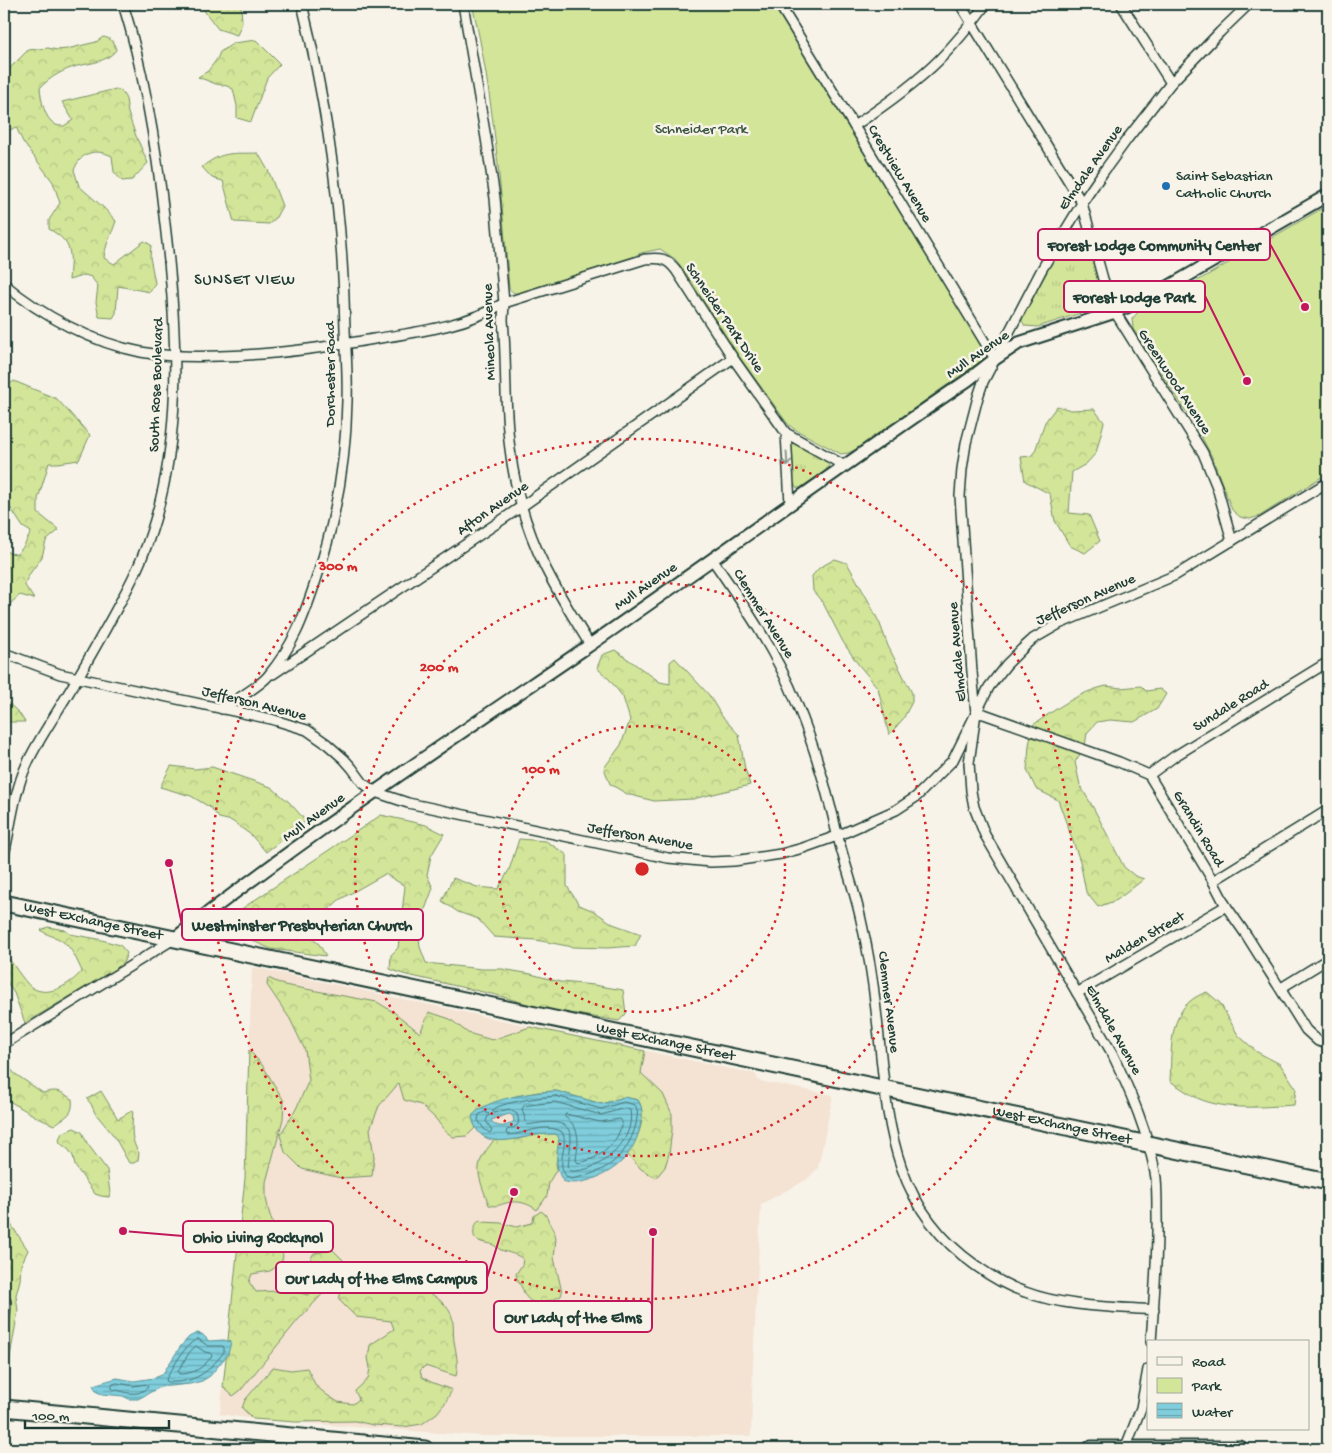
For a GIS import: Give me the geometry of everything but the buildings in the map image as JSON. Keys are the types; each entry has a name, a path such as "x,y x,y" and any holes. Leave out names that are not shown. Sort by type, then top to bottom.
{"main road":[{"name":"West Exchange Street","path":"4,903 1328,1182"},
{"path":"4,1408 424,1449"},
{"path":"1091,1449 1240,1449"}],"street":[{"name":"South Rose Boulevard","path":"4,855 16,797 27,764 120,605 142,560 165,482 172,431 175,356 169,259 153,132 123,4"},
{"name":"Dorchester Road","path":"222,709 266,679 289,648 304,615 330,535 345,446 347,400 346,344 341,234 322,104 302,4"},
{"name":"Mineola Avenue","path":"463,4 495,198 504,303 507,430 516,488 536,548 546,570 590,645"},
{"name":"Crestview Avenue","path":"779,4 995,359"},
{"name":"Greenwood Avenue","path":"960,4 1082,203 1103,279 1115,312 1203,452 1217,487 1232,541"},
{"path":"854,126 912,85 940,59 986,4"},
{"path":"1121,4 1171,83"},
{"name":"Elmdale Avenue","path":"1150,1340 1157,1252 1157,1190 1148,1144 1128,1087 1112,1053 985,835 971,791 969,763 976,713 962,530 961,487 966,443 983,382 1042,269 1082,203 1128,138 1171,83 1249,4"},
{"name":"Mull Avenue","path":"4,1044 174,939 375,792 590,645 1019,343 1115,312 1173,284 1328,195"},
{"name":"Schneider Park Drive","path":"504,303 645,259 665,259 676,270 733,358 786,434 845,466"},
{"path":"4,284 39,310 70,327 127,349 159,355 191,357 287,352 394,337 459,322 494,309 504,303"},
{"name":"Afton Avenue","path":"266,679 521,506 733,358"},
{"path":"786,434 790,504"},
{"name":"Jefferson Avenue","path":"4,653 60,674 271,719 307,730 328,744 344,759 363,783 375,792 408,803 642,853 690,861 727,861 758,858 803,848 837,836 896,810 916,797 953,760 990,687 1006,665 1033,639 1059,624 1176,575 1328,482"},
{"name":"Clemmer Avenue","path":"712,559 748,610 785,676 818,762 837,836 855,893 871,967 884,1088 895,1149 902,1171 915,1198 937,1231 951,1246 984,1271 1005,1283 1042,1297 1075,1303 1154,1310"},
{"name":"Sundale Road","path":"1148,775 1175,756 1328,662"},
{"path":"976,713 984,714 1119,762 1148,775"},
{"name":"Grandin Road","path":"1148,775 1213,881 1226,906 1281,988 1306,1030 1318,1041 1328,1044"},
{"path":"1213,881 1328,810"},
{"name":"Malden Street","path":"1077,993 1226,906"},
{"path":"1281,988 1328,959"},
{"path":"4,1331 6,1302"},
{"path":"1126,1449 1141,1408 1147,1375"}],"shaded area":[{"path":"252,967 755,1074 759,1081 833,1095 818,1168 806,1180 761,1204 751,1436 482,1436 260,1420 220,1414 245,1178"}],"green space":[{"path":"199,4 241,4 242,23 237,35 218,29"},
{"name":"Schneider Park","path":"472,4 773,4 980,342 984,350 984,359 855,450 841,454 794,429 787,423 738,355 683,269 675,259 660,249 641,253 523,292 513,292 509,288 500,181 491,109 480,39"},
{"path":"103,37 110,39 113,43 116,50 112,54 98,61 62,72 52,77 40,88 46,114 52,122 61,126 73,120 62,102 116,89 122,92 126,99 128,113 136,136 148,163 132,180 122,181 114,172 112,156 94,152 80,159 74,170 79,186 116,221 104,258 114,264 144,241 151,245 150,257 155,283 150,292 118,286 116,313 113,318 99,317 96,302 98,286 91,277 85,275 69,280 70,256 67,244 49,229 49,220 60,203 53,182 23,142 16,127 4,133 4,86 10,68 28,50 67,49 96,42"},
{"path":"256,40 280,64 267,78 251,122 237,118 237,106 233,89 198,77 208,71 220,52 234,43"},
{"path":"258,153 269,172 282,206 275,219 269,224 234,222 223,181 212,178 202,167 223,155"},
{"path":"1328,205 1328,473 1260,516 1250,519 1240,517 1232,510 1212,457 1199,432 1133,329 1132,319 1139,311 1168,298"},
{"path":"1074,232 1085,234 1105,302 1096,308 1038,327 1025,326 1022,316 1065,239"},
{"path":"14,381 57,399 90,435 79,460 49,463 38,499 38,513 59,530 46,541 42,557 24,584 34,599 20,595 4,613 4,549 9,553 17,554 24,546 31,532 23,527 4,498 4,388"},
{"path":"1057,406 1071,410 1094,409 1104,422 1096,453 1086,464 1072,472 1069,513 1089,515 1100,541 1085,553 1070,546 1055,521 1050,494 1025,481 1021,457 1031,456 1035,451 1045,422"},
{"path":"791,443 820,455 829,466 825,471 800,488 797,488 794,483 791,473"},
{"path":"835,559 847,563 880,624 888,646 912,693 912,702 903,719 889,735 878,688 843,642 823,603 813,591 812,576 819,568"},
{"path":"615,650 660,682 670,684 670,662 675,658 709,695 721,715 739,735 750,785 693,799 654,801 627,794 610,784 604,768 621,745 630,720 623,697 609,679 597,668 602,655"},
{"path":"1106,686 1121,688 1141,686 1146,691 1160,689 1166,694 1157,709 1134,722 1110,720 1097,722 1087,733 1085,746 1075,762 1080,785 1124,867 1135,876 1144,879 1117,900 1098,907 1086,892 1080,861 1058,800 1036,789 1027,770 1033,725 1059,707 1086,692"},
{"path":"4,699 19,713 25,722 4,722"},
{"path":"171,766 195,769 212,767 271,787 289,802 306,821 266,852 251,835 232,821 219,818 211,808 191,796 160,787"},
{"path":"381,815 426,825 444,834 431,856 427,875 433,888 418,928 420,947 426,963 482,969 502,969 560,982 623,990 626,1014 619,1021 545,1009 496,995 403,974 390,969 391,955 398,948 405,886 385,874 339,900 315,922 311,938 319,944 326,956 271,949 236,932 231,916"},
{"path":"519,839 546,841 567,855 567,886 579,905 594,911 613,924 641,934 635,946 607,948 573,947 536,940 494,937 478,919 458,912 442,901 453,878 477,887 498,889 509,870"},
{"path":"48,927 120,945 127,953 121,966 25,1023 14,993 4,977 4,953 28,984 38,990 52,991 66,985 82,971 74,954 66,944 41,930"},
{"path":"268,978 284,985 377,1002 395,1013 420,1033 429,1012 450,1019 468,1033 492,1040 530,1027 645,1051 641,1073 663,1094 672,1114 669,1154 665,1167 656,1178 641,1169 627,1154 638,1135 642,1120 641,1106 638,1100 624,1097 602,1104 556,1091 512,1097 473,1122 476,1127 467,1136 453,1137 421,1105 404,1100 399,1083 379,1106 370,1129 374,1157 372,1176 341,1178 302,1169 285,1152 280,1135 296,1109 309,1080 305,1050 290,1019 267,985"},
{"path":"1207,992 1220,1003 1238,1035 1257,1052 1280,1064 1296,1088 1294,1105 1245,1107 1220,1105 1197,1098 1170,1081 1172,1041 1178,1017 1194,998"},
{"path":"249,1050 263,1066 284,1101 283,1119 266,1182 266,1198 269,1212 283,1256 281,1264 270,1271 252,1274 249,1282 256,1292 276,1291 308,1295 313,1285 308,1272 308,1265 314,1253 333,1250 343,1260 346,1269 298,1320 241,1390 233,1396 223,1387 245,1178"},
{"path":"4,1062 14,1073 43,1093 59,1092 72,1099 72,1109 68,1115 54,1125 4,1098"},
{"path":"101,1091 118,1119 133,1110 133,1138 139,1153 138,1160 134,1163 129,1163 114,1136 95,1113 87,1099"},
{"path":"74,1128 82,1132 87,1143 107,1170 109,1197 95,1194 75,1166 73,1156 69,1150 60,1143 59,1139 62,1133"},
{"path":"538,1134 556,1134 560,1138 557,1169 549,1182 547,1196 537,1210 518,1202 496,1206 489,1205 480,1181 479,1171 481,1160 487,1149 494,1140 518,1139"},
{"path":"541,1211 545,1214 554,1230 556,1238 554,1258 562,1292 561,1296 557,1298 537,1303 528,1299 517,1278 516,1274 522,1265 523,1259 492,1244 479,1241 474,1237 474,1231 479,1220 517,1227 532,1223 534,1216"},
{"path":"4,1214 28,1250 21,1265 16,1295 18,1311 7,1374 4,1373"},
{"path":"372,1269 405,1281 427,1292 437,1298 451,1314 457,1358 456,1376 425,1366 420,1371 422,1377 452,1390 445,1403 437,1413 422,1424 403,1427 373,1425 355,1421 295,1422 253,1419 242,1408 245,1400 273,1367 291,1370 307,1368 316,1386 338,1402 353,1404 359,1399 355,1391 368,1379 370,1345 394,1329 391,1321 356,1317 339,1300 341,1291 358,1275"}],"water":[{"path":"556,1091 602,1104 624,1097 638,1100 642,1113 641,1122 635,1143 623,1160 607,1173 597,1177 580,1182 566,1182 563,1181 558,1171 559,1138 556,1134 497,1140 481,1135 475,1127 472,1116 488,1105 511,1097","holes":["509,1114 513,1116 514,1121 505,1126 496,1125 491,1120"]},
{"path":"197,1333 202,1334 209,1341 224,1340 231,1342 228,1354 210,1376 202,1381 160,1387 138,1399 102,1394 97,1392 93,1385 117,1378 134,1381 162,1375 180,1347 189,1337"}],"place":[{"name":"Saint Sebastian Catholic Church","path":"1166,186"},
{"name":"Forest Lodge Community Center","path":"1305,307"},
{"name":"Forest Lodge Park","path":"1247,381"},
{"name":"Westminster Presbyterian Church","path":"169,863"},
{"name":"Our Lady of the Elms Campus","path":"514,1192"},
{"name":"Ohio Living Rockynol","path":"123,1231"},
{"name":"Our Lady of the Elms","path":"653,1232"}],"district":[{"name":"SUNSET VIEW","path":"245,281"}]}
